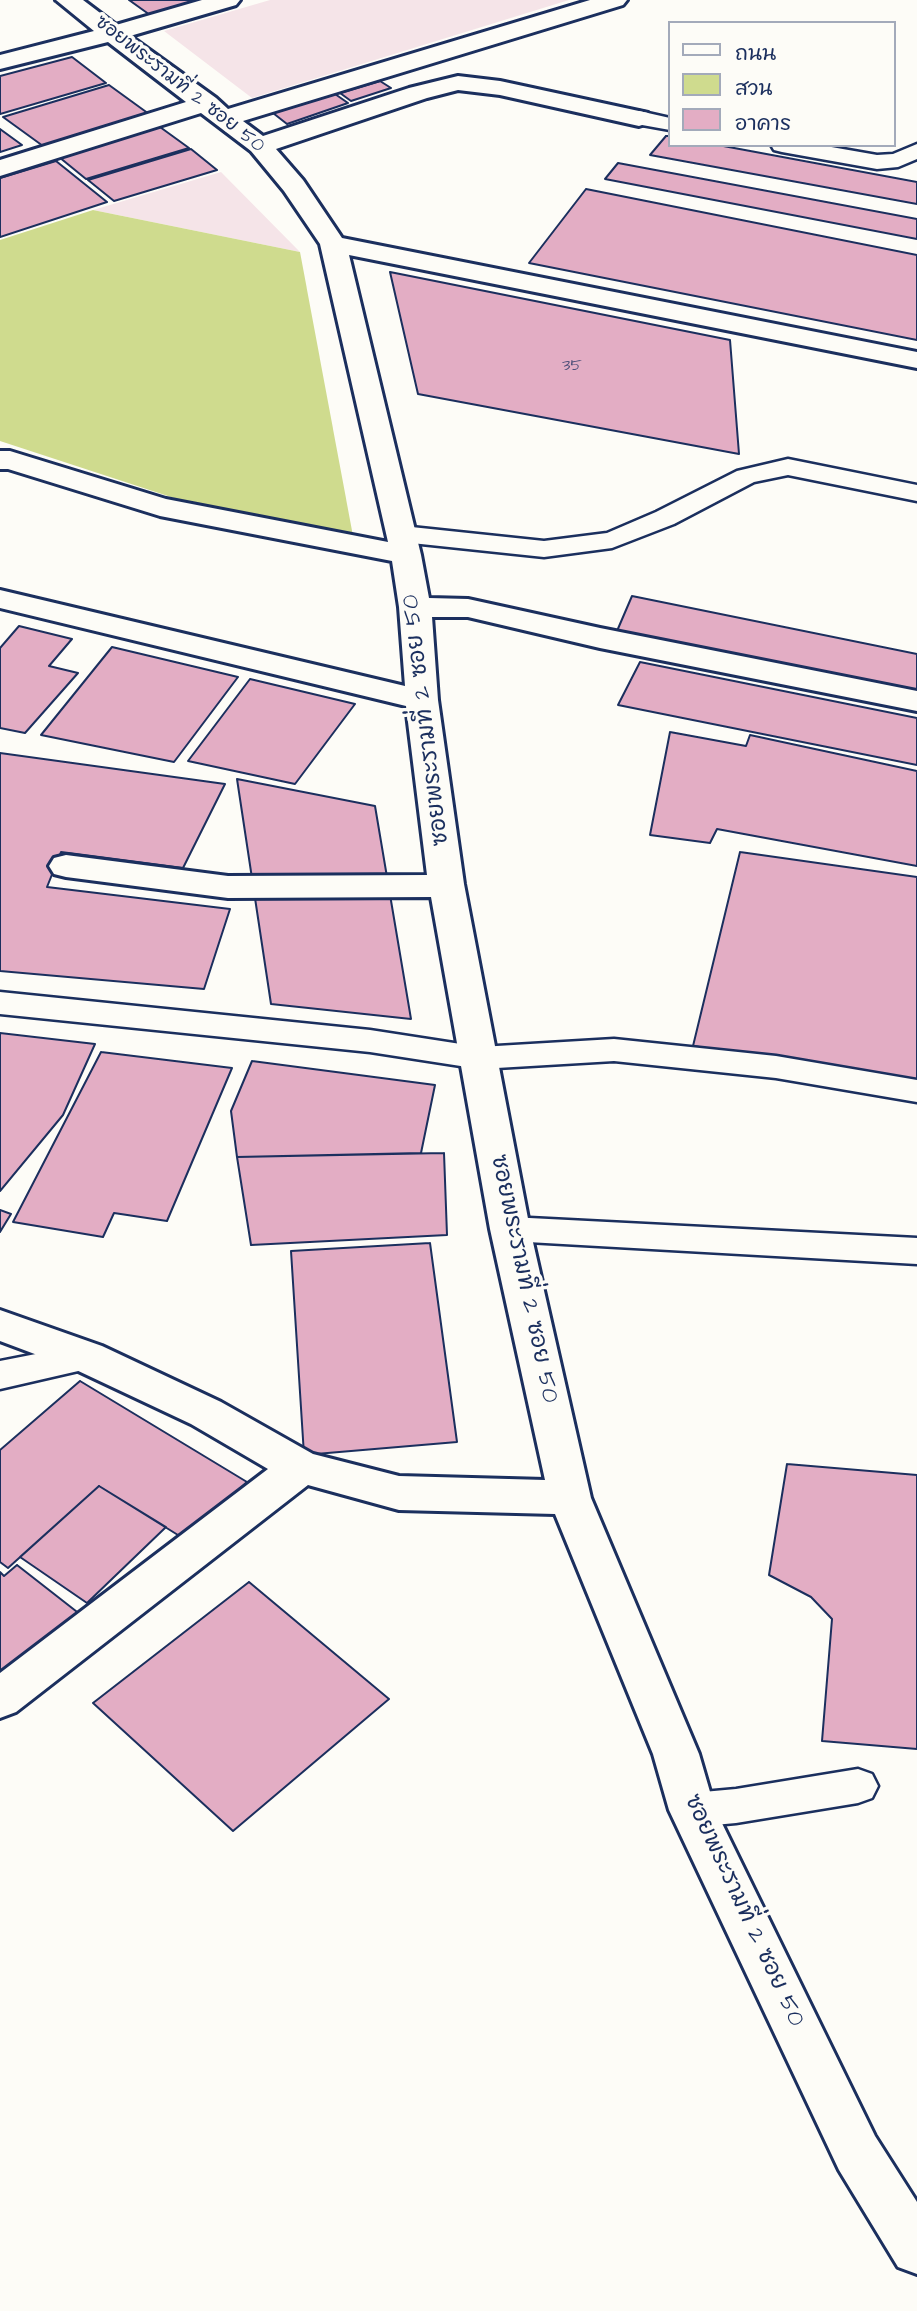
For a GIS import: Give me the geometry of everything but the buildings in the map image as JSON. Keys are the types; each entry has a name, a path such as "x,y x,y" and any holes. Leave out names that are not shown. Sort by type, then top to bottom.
{"street":[{"name":"ซอยพระรามที่ 2 ซอย 50","path":"68,0 260,146 294,186 333,244 404,545 415,607 422,700 446,884 510,1229 570,1498 676,1754 692,1810 858,2153 917,2249"},
{"path":"0,62 228,0"},
{"path":"0,168 615,0"},
{"path":"260,146 418,93 458,83 500,88 639,118"},
{"path":"333,244 917,360"},
{"path":"0,460 10,460 160,507 404,545"},
{"path":"0,599 422,700"},
{"path":"415,607 467,608 600,638 917,701"},
{"path":"66,866 228,887 416,888 446,884"},
{"path":"0,1325 86,1357 206,1413 301,1467 399,1493 570,1498"},
{"path":"0,1699 301,1467"}],"lane":[{"path":"639,118 668,124"},
{"path":"793,147 877,162 898,160 916,149"},
{"path":"404,545 544,549 612,540 665,518 746,476 788,467 917,493"},
{"path":"0,1003 370,1041 480,1058 614,1050 776,1067 917,1091"},
{"path":"510,1229 917,1251"},
{"path":"0,1376 86,1357"},
{"path":"692,1810 736,1806 859,1786"}],"shaded area":[{"path":"270,0 569,0 252,98 164,31"},
{"path":"221,172 300,252 93,210"}],"green space":[{"path":"93,210 300,252 353,536 174,498 0,441 0,240"}]}
